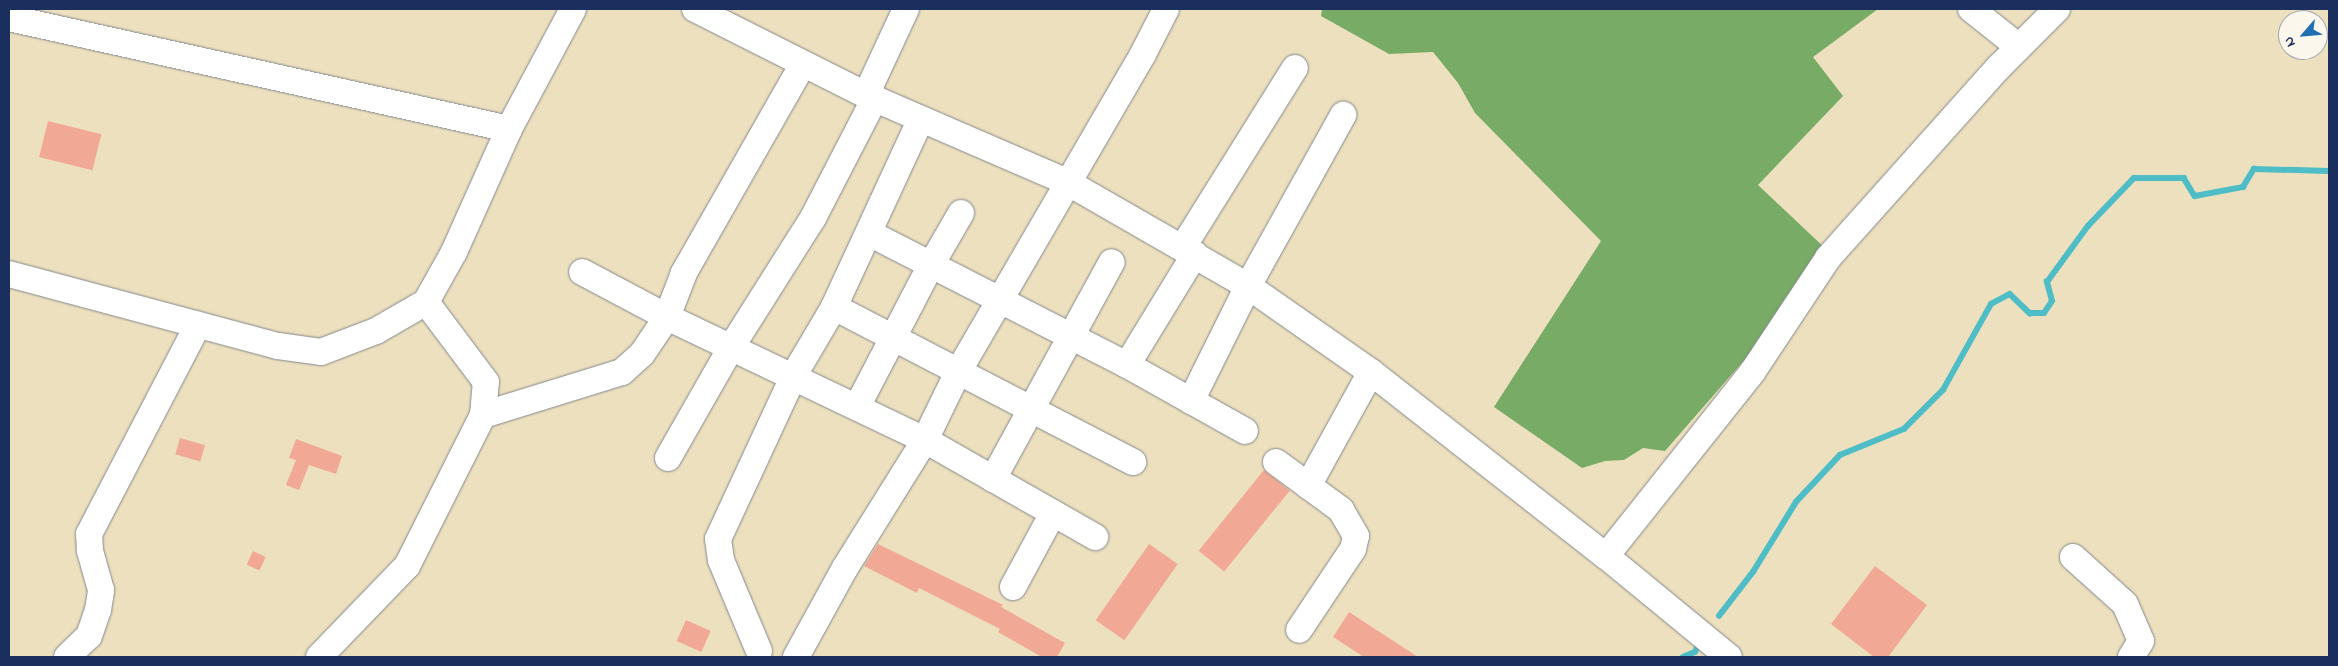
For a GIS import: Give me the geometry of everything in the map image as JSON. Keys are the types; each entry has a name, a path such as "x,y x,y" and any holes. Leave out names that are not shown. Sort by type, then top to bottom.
{"street":[{"path":"9,274 278,346 321,352 376,331 426,302 454,252 509,129 573,9"},
{"path":"695,9 871,96 1067,182 1189,250 1248,286 1371,372 1606,556 1729,657"},
{"path":"668,458 732,346 813,218 871,96 906,9"},
{"path":"796,657 845,568 925,440 958,372 1143,54 1166,9"},
{"path":"1971,9 2019,47"},
{"path":"1606,556 1753,370 1828,258 2019,47 2057,9"},
{"path":"9,18 509,129"},
{"path":"483,415 622,372 642,354 667,317 684,273 803,64"},
{"path":"1127,365 1189,250 1295,68"},
{"path":"1191,401 1248,286 1343,115"},
{"path":"762,655 722,560 718,539 794,375 834,307 921,119"},
{"path":"858,407 895,338 930,265 961,214"},
{"path":"868,233 999,302 1127,365 1245,431"},
{"path":"993,479 1112,262"},
{"path":"582,272 667,317 794,375 925,440 1095,537"},
{"path":"319,657 407,566 483,415 486,382 426,302"},
{"path":"834,307 1133,462"},
{"path":"67,657 89,636 98,610 101,590 90,551 89,534 198,325"},
{"path":"1308,486 1371,372"},
{"path":"1276,462 1341,510 1356,536 1353,549 1299,630"},
{"path":"1013,587 1053,513"},
{"path":"2073,557 2124,604 2141,641 2131,657"}],"green space":[{"path":"1322,9 1878,9 1813,57 1843,96 1758,185 1827,250 1779,320 1665,451 1643,448 1624,460 1605,461 1582,468 1494,407 1601,241 1475,113 1458,83 1433,52 1389,54 1321,16"}],"building":[{"path":"48,121 101,134 92,170 39,157"},
{"path":"180,438 205,445 200,462 175,454"},
{"path":"296,439 342,456 336,474 309,465 299,490 286,485 296,460 289,458"},
{"path":"1264,470 1290,491 1224,572 1199,551"},
{"path":"878,544 1003,605 1001,607 1065,643 1057,657 1042,657 998,632 1000,629 919,588 917,593 864,566"},
{"path":"1149,544 1178,564 1124,640 1096,620"},
{"path":"253,551 266,557 259,571 247,565"},
{"path":"1875,566 1927,605 1888,657 1874,657 1831,624"},
{"path":"1349,612 1418,657 1364,657 1333,637"},
{"path":"686,620 711,631 701,652 677,641"}],"waterway":[{"path":"1719,616 1753,572 1796,502 1840,455 1904,429 1943,390 1991,304 2010,294 2030,313 2044,313 2052,301 2047,282 2088,226 2134,178 2184,178 2195,196 2243,187 2254,169 2329,171"},
{"path":"1683,657 1695,652 1699,643"}]}
